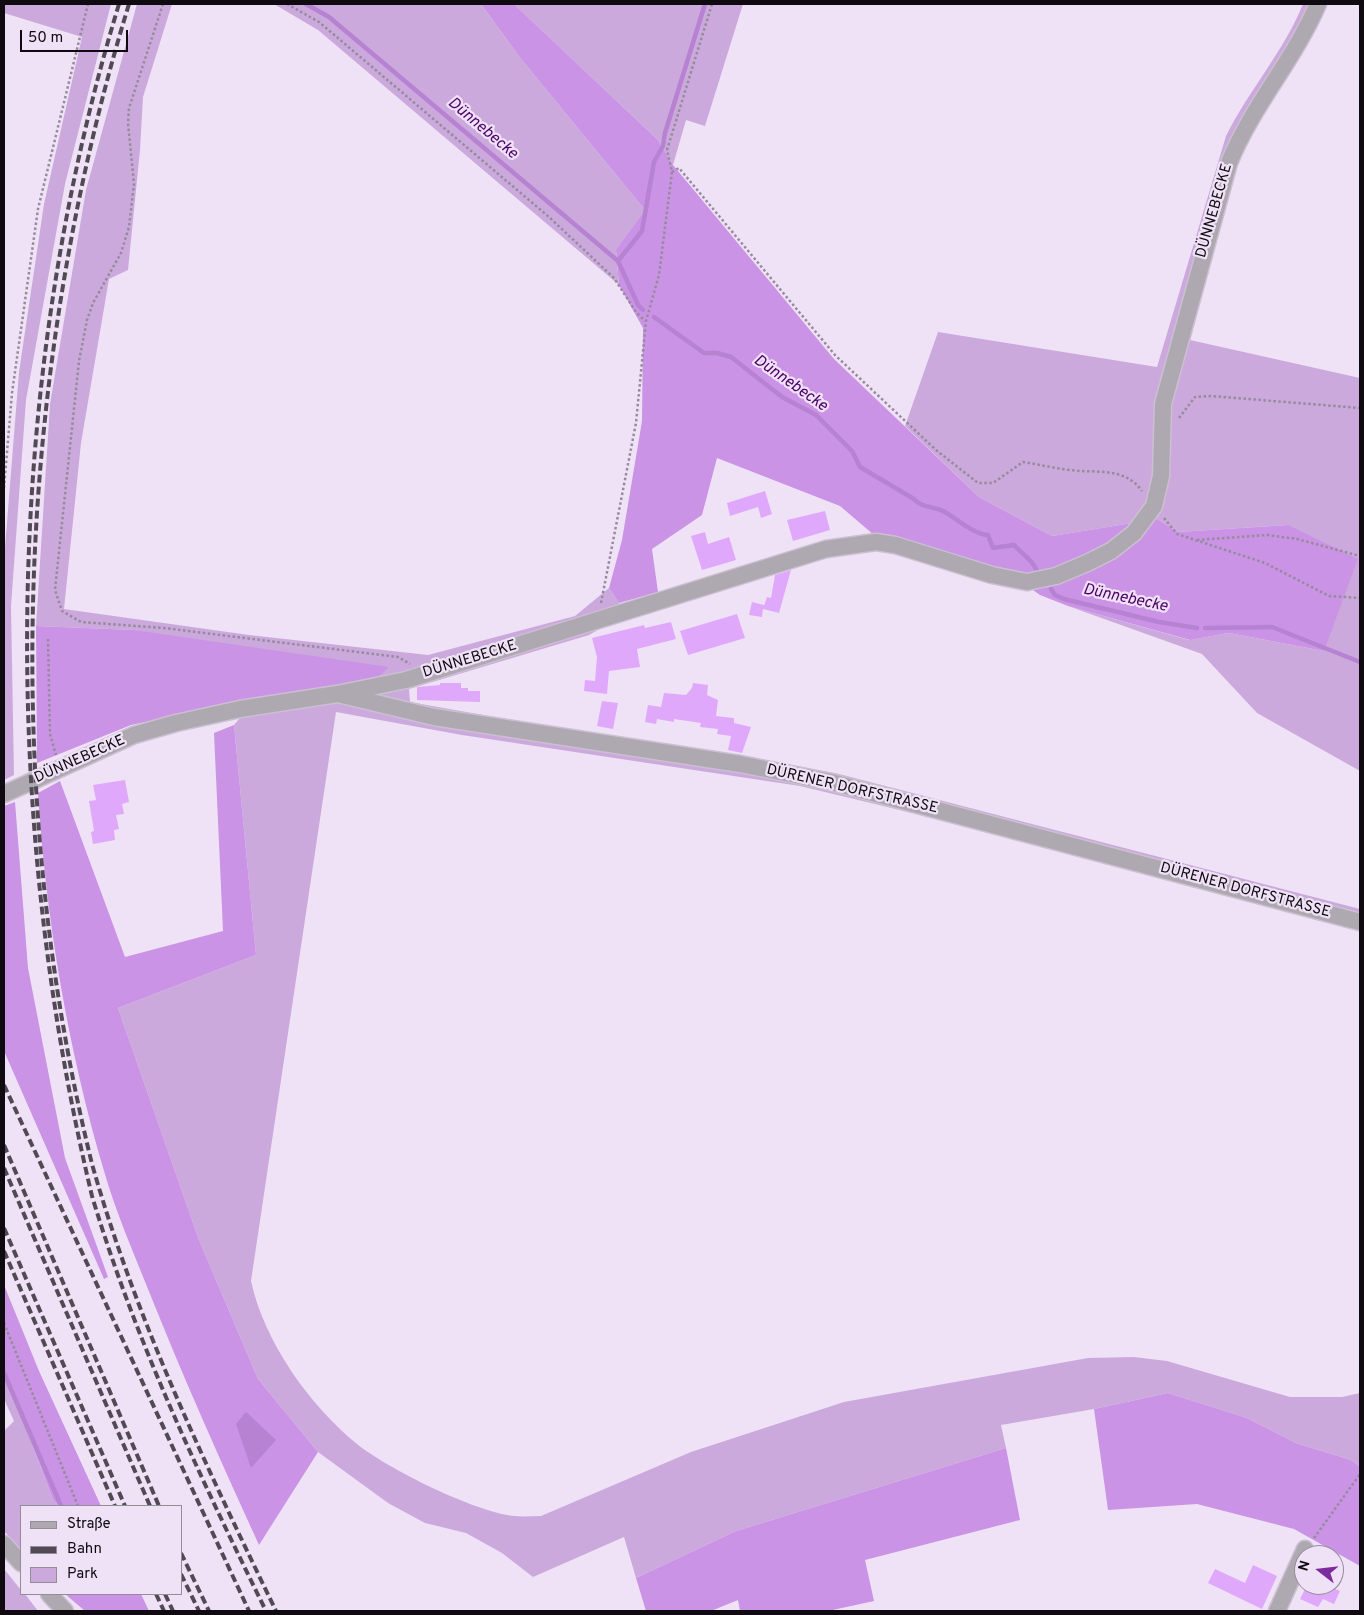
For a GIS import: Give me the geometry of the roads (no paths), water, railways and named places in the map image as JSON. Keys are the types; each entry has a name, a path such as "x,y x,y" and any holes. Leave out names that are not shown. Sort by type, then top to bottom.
{"street":[{"name":"DÜNNEBECKE","path":"4,794 134,735 176,723 240,709 337,694 416,677 808,554 864,542 895,545 992,575 1027,582 1056,576 1111,551 1134,533 1154,506 1161,476 1164,404 1172,365 1228,163 1240,135 1307,27 1318,4"},
{"name":"DÜRENER DORFSTRASSE","path":"337,694 434,717 740,764 832,782 1360,922"},
{"path":"4,1544 20,1562"},
{"path":"1277,1611 1294,1573"},
{"path":"50,1595 65,1611"}],"waterway":[{"name":"Dünnebecke","path":"306,4 329,17 618,261 638,305 643,310"},
{"path":"618,261 642,231 654,162 663,146 665,133 705,4"},
{"name":"Dünnebecke","path":"654,317 704,353 717,353 731,357 782,397 816,415 852,451 860,467 920,504 939,509 970,529 988,535 993,548 1014,545 1030,561 1038,573 1042,572"},
{"name":"Dünnebecke","path":"1051,589 1055,595 1064,599 1159,622 1197,628"},
{"name":"Dünnebecke","path":"1205,628 1272,627 1360,662"},
{"path":"4,1373 61,1505"}],"railway":[{"path":"119,4 81,149 53,297 35,447 28,599 30,751 41,901 62,1050 92,1196 109,1250 170,1407 266,1611"},
{"path":"129,4 91,144 63,288 43,434 34,582 33,730 43,877 63,1022 92,1164 110,1222 129,1279 174,1392 276,1611"},
{"path":"4,1085 249,1611"},
{"path":"4,1145 159,1505"},
{"path":"4,1168 150,1505"},
{"path":"4,1228 125,1505"},
{"path":"4,1251 115,1505"},
{"path":"182,1555 209,1611"},
{"path":"182,1576 199,1611"},
{"path":"156,1595 164,1611"},
{"path":"165,1595 173,1611"}]}
